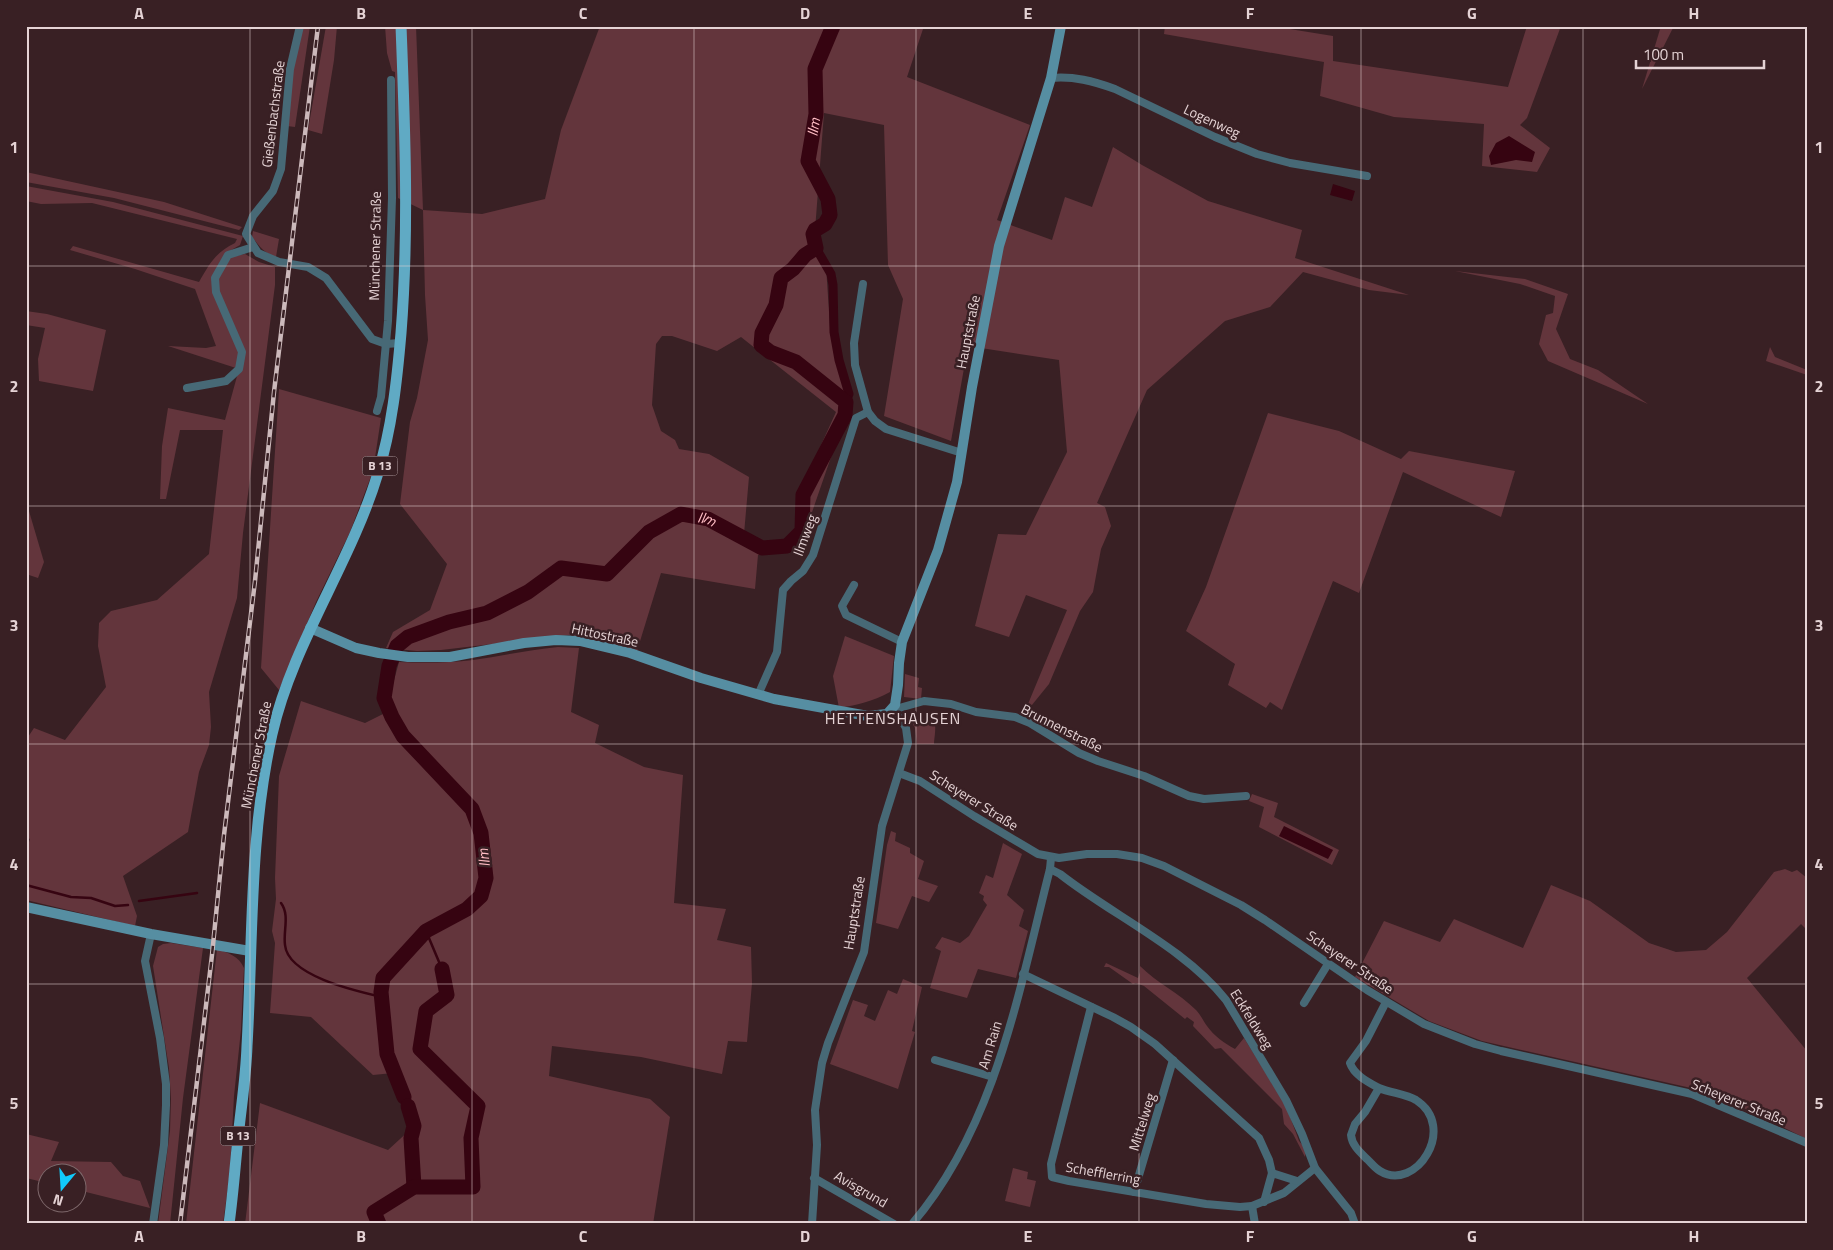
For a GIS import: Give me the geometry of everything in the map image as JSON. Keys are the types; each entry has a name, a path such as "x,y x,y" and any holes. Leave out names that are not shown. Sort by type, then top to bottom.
{"main road":[{"name":"B 13","path":"400,343 405,273 407,194 401,26"},
{"name":"Münchener Straße","path":"228,1224 247,1048 257,830 272,734 284,689 310,628 357,531 378,476 391,418 400,343"}],"street":[{"name":"Gießenbachstraße","path":"253,246 246,232 253,216 274,191 281,168 290,69 300,26"},
{"name":"Hauptstraße","path":"812,1224 817,1145 816,1110 822,1063 864,952 882,826 906,752 908,736 901,719 892,710 896,700 902,642 938,550 958,482 975,369 999,246 1051,78 1061,26"},
{"name":"Logenweg","path":"1051,78 1068,76 1115,88 1227,142 1274,159 1367,176"},
{"name":"Münchener Straße","path":"377,411 381,397 388,321 392,198 391,80"},
{"path":"187,388 226,381 239,369 242,352 216,292 215,278 228,255 253,246 258,253 267,258 308,267 317,271 332,285 372,339 386,344 400,343"},
{"path":"864,284 854,343 857,374 868,412 875,421 886,429 962,453"},
{"name":"Ilmweg","path":"758,695 776,652 783,590 791,580 804,570 810,560 855,420 857,417 868,412"},
{"path":"854,585 842,606 846,615 902,642"},
{"name":"Hittostraße","path":"310,628 356,648 378,654 408,657 450,657 524,643 556,640 580,641 630,653 701,678 758,695 798,704 868,716 879,716 887,714 892,710"},
{"name":"Brunnenstraße","path":"892,710 924,701 951,704 976,712 1014,717 1030,723 1079,753 1098,762 1144,776 1189,796 1204,799 1246,796"},
{"name":"Scheyerer Straße","path":"899,772 920,781 1038,854 1051,858 1088,854 1117,854 1142,858 1164,866 1241,905 1386,1002 1424,1024 1475,1044 1692,1094 1807,1144"},
{"name":"Am Rain","path":"912,1224 929,1201 967,1139 993,1077 1023,974 1050,869 1051,858"},
{"name":"Eckfeldweg","path":"1050,869 1170,950 1216,988 1226,1000 1286,1100 1315,1168 1351,1214 1355,1224"},
{"path":"26,907 151,934 250,951"},
{"path":"151,934 146,961 161,1047 166,1106 164,1145 153,1224"},
{"path":"1304,1003 1328,964"},
{"path":"1023,974 1131,1027 1155,1044 1259,1138 1269,1160 1272,1173 1264,1202"},
{"path":"1379,1088 1365,1112 1354,1124 1351,1135 1352,1141 1363,1155 1380,1171 1395,1174 1407,1172 1419,1165 1432,1148 1434,1133 1431,1119 1426,1110 1416,1100 1379,1088 1361,1077 1350,1064 1370,1034 1386,1002"},
{"name":"Schefflerring","path":"1091,1007 1051,1164 1052,1176 1134,1192 1213,1205 1240,1207 1252,1206 1284,1193 1315,1168"},
{"path":"935,1060 993,1077"},
{"name":"Mittelweg","path":"1134,1192 1173,1060"},
{"path":"1272,1173 1298,1181"},
{"name":"Avisgrund","path":"814,1178 894,1224"},
{"path":"1252,1206 1255,1224"}],"shaded area":[{"path":"302,26 310,26 295,127 287,126 293,65"},
{"path":"326,26 337,26 334,60 322,134 308,130"},
{"path":"385,26 416,26 423,210 398,198 395,72 392,71 387,53"},
{"path":"600,26 924,26 907,77 1030,125 997,220 1052,240 1065,197 1092,207 1113,147 1208,201 1302,230 1295,258 1409,295 1369,290 1303,272 1270,307 1225,321 1147,390 1097,503 1105,507 1111,526 1101,549 1093,592 1080,611 1049,684 1023,716 1067,610 1026,595 1009,637 975,626 998,534 1026,535 1067,452 1059,360 968,346 951,441 884,416 903,299 888,265 884,125 824,113 814,243 826,266 830,327 850,402 800,547 758,555 755,589 661,573 637,651 569,635 441,650 417,651 386,648 393,632 430,610 447,564 400,504 410,422 417,398 428,340 423,210 482,214 545,199 561,130","holes":["662,336 672,336 717,351 741,337 836,412 797,498 798,529 788,540 758,542 744,534 749,477 709,454 679,449 675,440 661,431 652,405 656,344"]},
{"path":"1165,26 1271,26 1333,36 1333,61 1508,87 1527,26 1561,26 1527,118 1520,125 1550,148 1537,172 1482,166 1484,124 1394,117 1320,96 1324,62 1164,34"},
{"path":"1661,26 1674,26 1642,89"},
{"path":"1509,136 1535,152 1532,162 1516,160 1491,165 1489,156 1496,143"},
{"path":"26,172 164,202 242,227 239,230 114,198 26,182"},
{"path":"1333,184 1355,191 1352,201 1330,195"},
{"path":"26,186 113,202 243,236 240,245 226,253 217,279 230,257 245,254 259,262 275,267 275,285 243,533 237,598 209,692 211,727 209,745 199,772 188,832 123,876 137,916 135,926 26,900 26,851 30,839 26,837 26,740 34,728 65,740 106,687 98,646 99,623 111,611 157,600 209,554 223,430 180,430 166,499 160,499 162,446 168,408 225,420 239,369 168,346 206,348 216,346 195,289 70,250 73,246 199,282 214,259 222,251 235,243 237,239 92,203 41,204 26,201"},
{"path":"253,231 279,239 276,257 265,252 252,237"},
{"path":"1455,271 1525,279 1568,294 1556,329 1570,359 1598,370 1648,404 1548,361 1539,344 1546,315 1553,313 1555,296 1520,284"},
{"path":"26,311 47,314 106,330 93,391 39,381 38,359 45,328 26,325"},
{"path":"1770,347 1775,357 1807,370 1807,375 1766,361"},
{"path":"279,389 381,418 373,471 350,532 316,602 279,690 261,668"},
{"path":"1268,413 1339,431 1401,459 1409,451 1515,471 1501,517 1403,472 1359,593 1333,581 1282,710 1270,702 1266,708 1228,685 1235,664 1186,631 1206,587"},
{"path":"26,501 44,562 38,578 26,574"},
{"path":"845,636 894,656 890,692 853,706 839,708 833,676"},
{"path":"558,647 579,648 571,712 599,725 595,743 644,767 683,775 674,903 726,909 717,940 751,947 752,983 747,1042 728,1041 722,1074 641,1057 552,1046 549,1076 650,1099 670,1117 653,1224 245,1224 260,1103 388,1150 412,1128 393,1073 373,1075 311,1017 270,1013 275,943 272,931 276,899 275,878 279,776 301,701 365,723 385,713 399,662 464,661"},
{"path":"905,674 919,678 918,687 922,688 921,699 904,697"},
{"path":"929,711 935,723 934,744 917,744 915,728 910,716 926,720"},
{"path":"1252,794 1278,803 1274,817 1339,850 1332,865 1259,827 1264,807 1249,801"},
{"path":"1284,826 1333,850 1328,859 1279,836"},
{"path":"891,831 896,833 895,841 910,848 910,853 924,861 918,879 938,886 929,902 912,896 898,929 876,923 887,845"},
{"path":"1003,843 1022,854 1007,895 1024,910 1019,926 1028,931 1016,978 978,969 967,998 930,988 941,951 935,948 942,937 960,943 969,936 987,905 983,900 984,896 979,893 986,875 993,878"},
{"path":"1785,869 1792,872 1797,870 1807,878 1807,930 1801,924 1747,978 1807,1051 1807,1139 1721,1097 1691,1088 1482,1041 1429,1021 1355,977 1384,921 1440,942 1454,919 1523,948 1551,885 1590,901 1649,943 1676,952 1706,950 1727,932 1774,872"},
{"path":"171,943 203,948 183,1098 170,1224 158,1224 170,1131 171,1099 169,1068 153,966 158,947"},
{"path":"217,949 236,958 244,968 230,1171 223,1224 186,1224"},
{"path":"1106,963 1138,978 1140,966 1189,1004 1198,1012 1213,1033 1235,1049 1244,1038 1286,1106 1299,1141 1306,1149 1305,1157 1293,1134 1284,1124 1282,1109 1221,1048 1215,1049 1193,1026 1194,1022 1187,1017 1185,1019 1144,986 1136,983 1133,984 1109,967 1104,967"},
{"path":"903,979 922,987 912,1031 915,1032 898,1089 830,1064 853,1000 868,1005 864,1016 875,1021 888,990 897,994"},
{"path":"26,1134 59,1142 51,1161 111,1162 123,1176 140,1181 150,1208 88,1192 88,1162 38,1162 38,1181 26,1178"},
{"path":"1013,1168 1028,1172 1027,1179 1036,1181 1030,1207 1005,1201"}],"waterway":[{"name":"Ilm","path":"404,1097 387,1054 381,992 383,978 426,931 467,909 481,896 486,878 481,833 472,809 403,736 384,698 389,666 397,646 408,637 449,622 487,613 528,592 561,568 607,574 649,532 681,514 708,519 762,548 787,546 802,531 803,495 845,415 846,402 796,362 770,352 761,345 762,333 776,305 781,278 793,269 805,255 816,248 813,234 815,230 825,224 830,215 828,199 808,161 816,114 815,69 833,26"},
{"path":"816,248 831,274 834,332 839,360 849,394 846,402"},
{"path":"26,885 71,897 91,898 115,906 128,905"},
{"path":"139,901 197,893"},
{"path":"281,903 286,918 285,945 289,956 298,965 325,980 356,991 382,997"},
{"name":"Ilm","path":"426,931 442,969"},
{"name":"Ilm","path":"379,1224 374,1212 414,1187 473,1187 471,1138 478,1106 420,1049 426,1011 447,995 442,969"},
{"name":"Ilm","path":"408,1106 414,1126 411,1138 414,1187"}],"railway":[{"path":"180,1224 255,581 274,392 318,26"}],"district":[{"name":"HETTENSHAUSEN","path":"893,718"}]}
